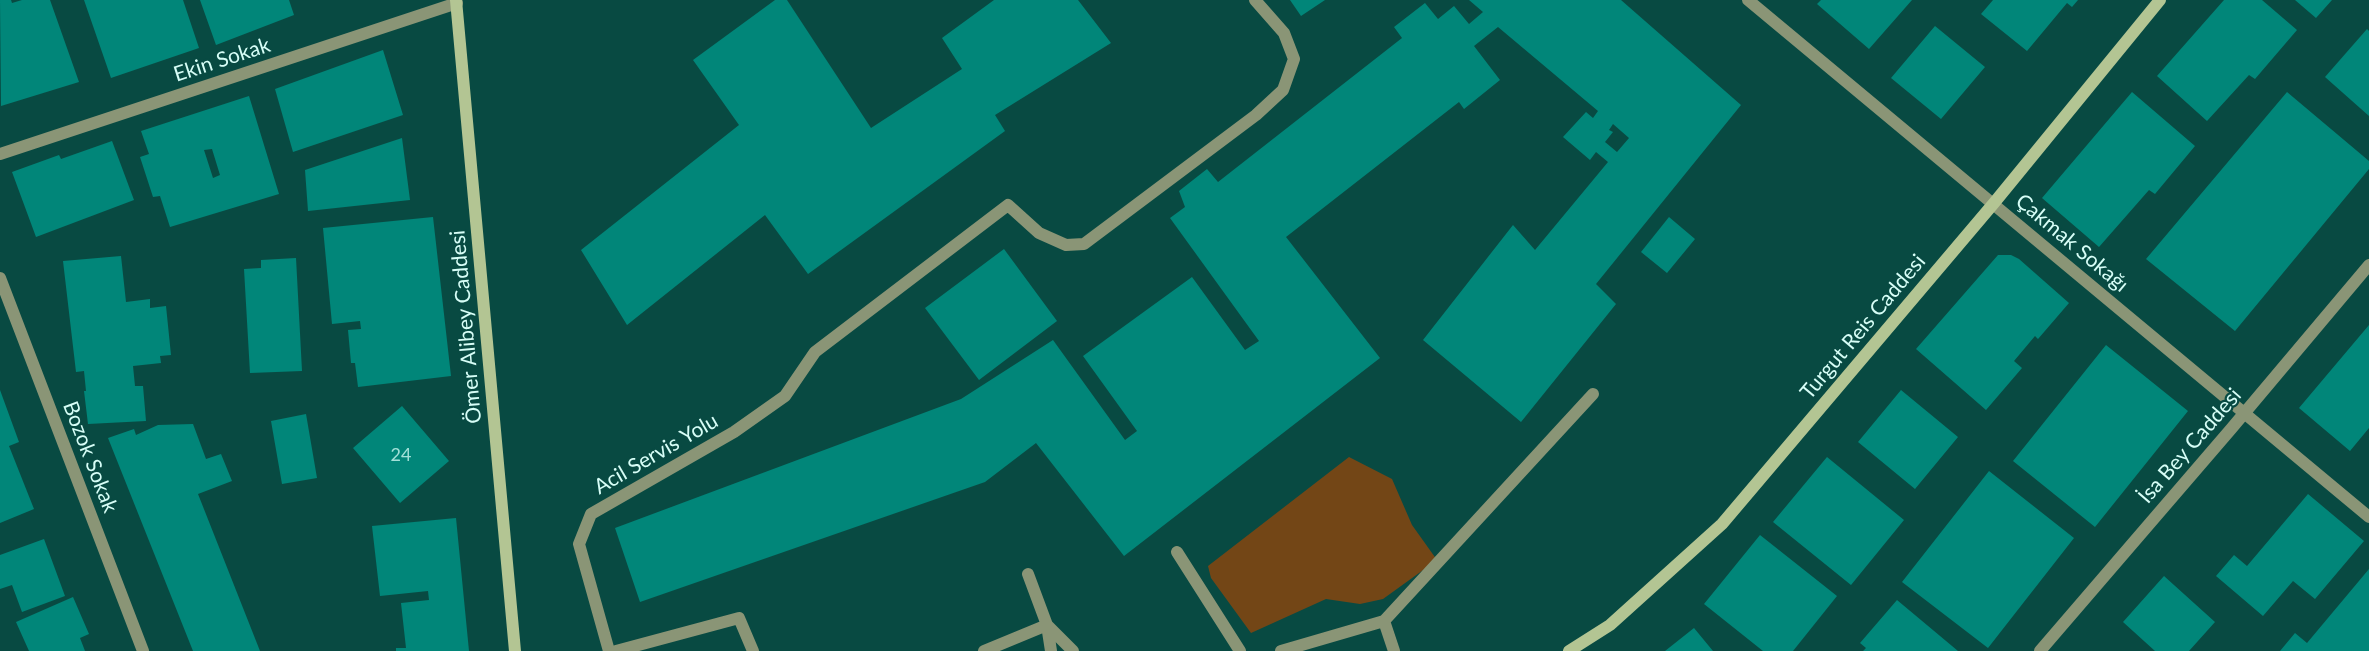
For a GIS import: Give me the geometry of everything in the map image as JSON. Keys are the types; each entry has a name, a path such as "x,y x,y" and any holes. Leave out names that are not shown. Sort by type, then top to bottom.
{"street":[{"name":"Acil Servis Yolu","path":"609,651 579,544 591,514 734,432 785,396 815,352 1008,205 1039,233 1066,245 1084,244 1257,115 1283,90 1294,60 1284,33 1255,0"},
{"name":"Turgut Reis Caddesi","path":"1569,651 1610,625 1722,524 1994,203 2160,0"},
{"name":"Ekin Sokak","path":"0,154 459,1"},
{"name":"Ömer Alibey Caddesi","path":"459,1 515,651"},
{"name":"Çakmak Sokağı","path":"1757,3 2369,517"},
{"name":"İsa Bey Caddesi","path":"2040,651 2369,264"},
{"name":"Bozok Sokak","path":"0,278 143,651"},
{"path":"1281,651 1384,621 1593,394"},
{"path":"1177,552 1240,651"},
{"path":"1028,574 1047,625 1051,651"},
{"path":"616,651 739,618 753,651"},
{"path":"1384,621 1394,651"},
{"path":"984,651 1047,625"},
{"path":"1047,625 1073,651"}],"shaded area":[{"path":"1349,457 1392,479 1412,525 1437,560 1383,599 1360,604 1326,599 1251,633 1211,578 1208,566"}],"building":[{"path":"0,0 11,0 12,3 22,0 50,0 79,82 1,106"},
{"path":"84,0 183,0 199,48 111,78"},
{"path":"200,0 289,0 294,15 216,45"},
{"path":"775,0 787,0 871,128 962,69 942,38 994,0 1078,0 1111,43 995,115 1005,131 808,274 765,215 627,325 581,250 739,125 693,60"},
{"path":"1290,0 1325,0 1301,16"},
{"path":"1469,0 1621,0 1741,105 1596,284 1616,304 1521,422 1423,340 1513,225 1535,250 1608,162 1596,152 1590,160 1563,137 1586,112 1593,118 1598,111 1498,27 1474,46 1500,80 1464,109 1459,102 1286,237 1380,358 1124,556 1036,443 985,482 640,602 615,528 961,399 1053,340 1125,440 1137,431 1083,356 1192,277 1245,350 1259,341 1170,218 1185,207 1179,191 1207,169 1218,182 1402,38 1394,27 1425,3 1438,19 1454,6 1469,24 1483,12","holes":["1613,124 1629,138 1617,152 1605,142 1613,132 1609,130"]},
{"path":"1821,0 1912,0 1869,49 1817,4"},
{"path":"1993,0 2078,0 2072,7 2067,3 2027,51 1981,14"},
{"path":"2224,0 2262,0 2297,30 2255,79 2249,75 2207,121 2157,76"},
{"path":"2295,0 2332,0 2316,18"},
{"path":"1935,26 1985,67 1941,119 1891,78"},
{"path":"2367,29 2369,31 2369,116 2325,77"},
{"path":"383,50 403,115 293,152 275,89"},
{"path":"2132,92 2195,146 2155,194 2149,190 2099,247 2042,198"},
{"path":"2287,92 2369,161 2369,169 2235,331 2146,259"},
{"path":"249,96 279,194 170,227 160,196 153,197 140,157 149,154 141,131","holes":["212,149 220,175 213,178 204,150"]},
{"path":"402,138 410,200 308,211 305,170"},
{"path":"112,141 134,200 36,237 12,172 59,155 61,159"},
{"path":"433,217 451,376 358,387 355,363 351,363 348,330 361,329 360,321 332,324 323,228"},
{"path":"1669,217 1695,239 1667,273 1641,252"},
{"path":"1004,249 1057,321 979,380 925,308"},
{"path":"1998,255 2011,255 2019,259 2069,303 2038,339 2035,336 2014,361 2022,368 1986,410 1916,349"},
{"path":"121,256 126,302 150,299 150,308 166,306 171,355 160,356 161,363 133,366 135,386 143,386 146,421 88,424 84,371 76,372 63,261"},
{"path":"296,258 302,371 250,373 244,269 261,268 261,260"},
{"path":"2369,325 2369,428 2350,451 2299,408"},
{"path":"2106,345 2188,411 2095,527 2013,461"},
{"path":"0,390 19,442 9,446 34,509 0,523"},
{"path":"1901,390 1958,437 1915,489 1858,442"},
{"path":"402,406 449,461 400,503 353,448"},
{"path":"306,414 317,478 282,484 271,421"},
{"path":"193,424 206,459 221,454 232,481 198,494 260,651 193,651 108,438 134,429 136,435 158,425"},
{"path":"1827,457 1904,520 1851,585 1773,522"},
{"path":"1989,471 2074,538 1988,648 1902,582"},
{"path":"2308,494 2364,541 2315,599 2293,581 2263,616 2216,576 2234,555 2247,566"},
{"path":"456,518 469,651 396,651 396,648 406,648 401,603 429,600 428,591 380,596 372,526"},
{"path":"1760,535 1837,596 1793,651 1763,651 1704,604"},
{"path":"44,539 65,596 22,612 12,585 0,589 0,555"},
{"path":"2369,569 2369,651 2280,651 2295,633 2307,643"},
{"path":"2164,576 2215,622 2189,651 2155,651 2123,622"},
{"path":"73,597 89,634 80,638 85,651 29,651 16,622"},
{"path":"1897,600 1958,651 1863,651 1866,648 1860,643"},
{"path":"1694,628 1713,651 1665,651"}]}
